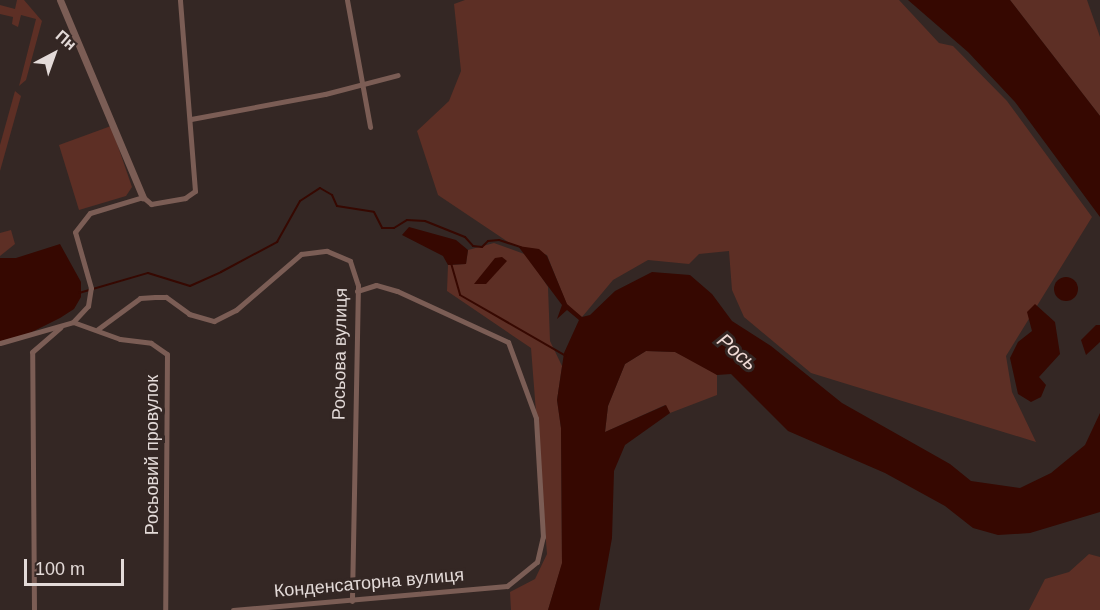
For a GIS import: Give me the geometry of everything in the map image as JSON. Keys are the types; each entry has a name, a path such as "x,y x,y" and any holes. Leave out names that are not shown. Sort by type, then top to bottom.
{"street":[{"path":"60,0 143,197"},
{"path":"0,343 73,322 88,306 92,295 91,288 75,232 99,207 143,197 158,203 192,195 196,187 180,0"},
{"path":"347,0 360,83 370,127"},
{"path":"191,119 325,94 360,83 399,75"},
{"name":"Росьова вулиця","path":"98,329 140,298 166,297 189,314 214,321 236,310 308,251 327,251 350,261 357,291 352,601"},
{"name":"Конденсаторна вулиця","path":"233,610 507,586 537,562 543,537 536,418 508,342 406,294 376,285 357,291"},
{"name":"Росьовий провулок","path":"73,322 98,329 120,339 151,343 167,354 165,610"},
{"path":"34,610 32,352 62,326"}],"shaded area":[{"path":"17,0 24,0 42,21 26,80 19,86 36,19 21,15 18,27 12,24 13,17 0,14 0,5 15,9"},
{"path":"465,0 899,0 939,43 953,46 1007,101 1092,217 1006,356 1012,392 1036,442 811,373 744,317 732,290 729,251 699,254 689,264 648,260 613,280 582,317 577,314 567,305 547,255 511,244 438,195 417,131 449,101 461,71 454,4"},
{"path":"1010,0 1087,0 1100,37 1100,116"},
{"path":"15,91 21,96 0,171 0,145"},
{"path":"111,126 132,187 126,196 79,210 59,145"},
{"path":"11,230 15,244 0,256 0,233"},
{"path":"494,243 527,255 548,287 550,341 562,366 557,400 561,428 562,564 548,610 511,610 510,592 535,579 547,554 531,348 447,291 448,265 466,264 468,250"},
{"path":"646,351 675,352 703,365 717,375 717,395 670,413 665,405 605,432 608,406 625,364"},
{"path":"1089,554 1100,557 1100,610 1029,610 1045,579 1069,572"}],"water":[{"path":"908,0 1010,0 1100,116 1100,217 1015,102 968,52"},
{"path":"409,227 456,240 468,250 466,264 448,265 443,256 402,235"},
{"path":"60,244 81,282 81,297 74,309 20,338 0,343 0,258 16,258"},
{"name":"Рось","path":"518,246 539,249 547,256 567,304 582,317 590,315 615,291 652,272 690,275 712,294 732,321 771,346 842,403 950,464 971,481 1020,488 1051,473 1085,445 1100,413 1100,512 1030,533 998,535 973,528 945,506 885,473 788,431 731,374 717,375 675,352 646,351 625,364 608,406 605,432 666,405 670,413 625,445 614,471 612,538 599,610 548,610 562,563 561,428 557,400 564,353 579,320 567,310 557,319 562,305"},
{"path":"502,257 507,261 486,284 474,284 495,258"},
{"path":"1066,277 1074,281 1078,289 1074,297 1066,301 1058,297 1054,289 1058,281"},
{"path":"1035,304 1055,322 1060,354 1039,377 1046,385 1041,397 1031,402 1018,394 1010,358 1018,342 1032,331 1027,312"},
{"path":"1096,325 1100,325 1100,342 1086,355 1081,340"}],"waterway":[{"path":"79,293 148,273 190,286 277,242 300,201 320,188 332,195 337,206 374,212 382,228 394,228 407,220 425,221 465,237 473,246 482,247 488,241 499,240 521,247"},
{"path":"451,263 460,295 566,356"}]}
